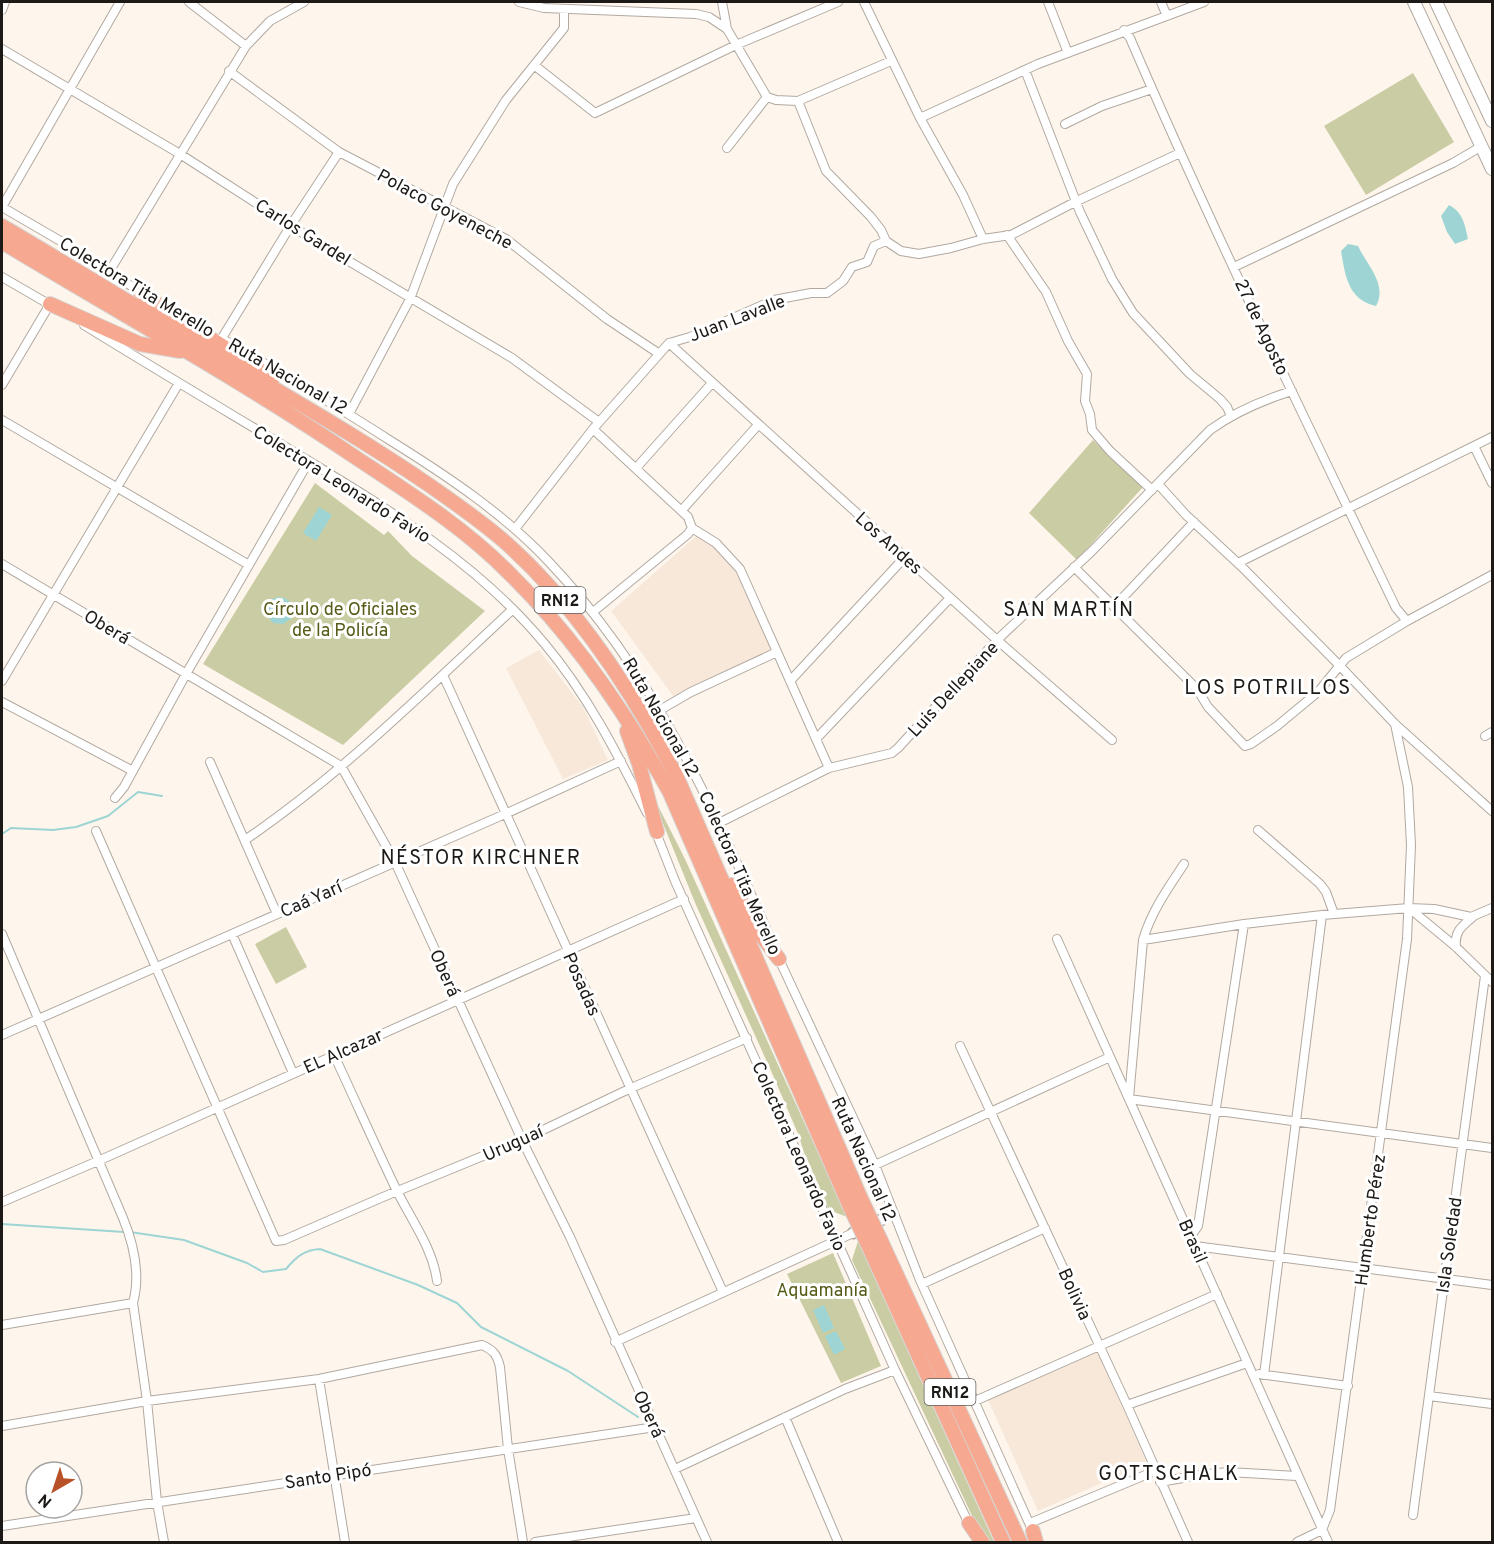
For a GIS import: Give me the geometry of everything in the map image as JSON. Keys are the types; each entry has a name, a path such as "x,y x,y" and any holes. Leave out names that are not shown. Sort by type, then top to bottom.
{"highway":[{"name":"Ruta Nacional 12","path":"2,226 350,434 461,507 505,542 568,609 605,657 659,741 676,775 856,1204"},
{"name":"Ruta Nacional 12","path":"2,242 295,416 452,523 510,573 554,622 647,751 670,793 856,1204 1020,1542"},
{"path":"140,292 312,404 350,434"},
{"path":"50,304 140,344 188,352"},
{"path":"617,707 639,764 657,832"},
{"path":"699,829 758,931 779,959"},
{"name":"Ruta Nacional 12","path":"875,1244 1003,1542"},
{"path":"969,1523 980,1542"}],"main road":[{"path":"1414,2 1492,169"},
{"path":"1436,2 1492,121"}],"street":[{"path":"2,10 5,2"},
{"path":"2,207 120,2"},
{"path":"189,2 246,46"},
{"path":"109,272 246,46 270,21 304,2"},
{"path":"519,2 544,8 696,14 709,17 727,29"},
{"path":"722,2 727,29 767,97 776,100 798,100 891,61"},
{"path":"534,65 595,112 736,45 838,2"},
{"path":"864,2 891,61 963,195 983,239"},
{"path":"1047,2 1068,53"},
{"path":"1161,2 1167,16"},
{"path":"920,118 1025,70 1124,30 1204,2"},
{"path":"349,414 410,299 453,184 506,100 564,28 564,9"},
{"name":"27 de Agosto","path":"1124,30 1130,38 1180,153 1348,508 1396,608 1407,621"},
{"name":"Carlos Gardel","path":"2,49 180,154 410,299 512,358 596,425 682,510 688,517 692,528 716,543 740,569 829,768"},
{"path":"1025,70 1080,212 1112,279 1132,313 1190,374 1220,399 1231,416"},
{"name":"Polaco Goyeneche","path":"229,71 339,152 506,239 607,319 658,353"},
{"path":"1065,124 1102,106 1152,89"},
{"path":"727,148 767,97"},
{"path":"798,100 826,171 871,217 886,241 901,251 919,254 1022,231 1077,201 1180,153"},
{"path":"1234,267 1453,163 1482,146"},
{"path":"222,338 339,152"},
{"name":"Colectora Tita Merello","path":"2,207 140,292 349,414 463,487 549,561 593,612 660,710 697,777 875,1165 922,1284 1034,1535"},
{"path":"1007,235 1046,292 1068,341 1087,374 1085,401 1090,414 1092,430 1110,451 1155,487 1238,563 1395,724 1492,812"},
{"name":"Juan Lavalle","path":"515,530 596,425 669,343 690,337 774,300 811,293 827,293 843,280 852,267 867,262 874,246 886,241"},
{"name":"Colectora Leonardo Favio","path":"2,277 411,524 470,568 513,609 544,643 584,698 621,761 657,832 684,899 895,1370 969,1523"},
{"path":"2,386 50,304"},
{"name":"Los Andes","path":"669,343 950,598 1112,740"},
{"path":"637,467 712,382"},
{"path":"2,681 179,383"},
{"name":"Luis Dellepiane","path":"718,823 829,768 892,753 997,640 1074,567 1210,430 1231,416 1264,400 1292,391"},
{"path":"2,420 249,565"},
{"path":"682,510 758,425"},
{"path":"1238,563 1492,437"},
{"path":"1474,446 1492,483"},
{"path":"115,798 133,771 186,674 309,461"},
{"path":"1114,607 1194,522"},
{"path":"593,612 688,534 692,528"},
{"path":"790,681 905,557"},
{"name":"Oberá","path":"2,564 341,766 395,862 522,1140 570,1237 706,1542"},
{"path":"1074,567 1184,675 1197,689 1208,707 1245,746 1298,709 1328,682 1346,658 1407,621 1492,575"},
{"path":"816,739 950,598"},
{"path":"245,840 286,812 341,766 513,609"},
{"path":"660,710 692,692 777,652"},
{"name":"Posadas","path":"442,675 723,1292"},
{"path":"2,702 133,771"},
{"name":"Humberto Pérez","path":"1322,1530 1330,1510 1348,1386 1407,939 1411,845 1408,787 1395,724"},
{"name":"Caá Yarí","path":"2,1035 621,761"},
{"path":"210,762 278,914"},
{"path":"1258,830 1320,884 1326,892 1334,914"},
{"path":"96,831 217,1108"},
{"path":"1184,864 1156,907 1143,940 1129,1099 1492,1148"},
{"name":"EL Alcazar","path":"2,1202 684,899"},
{"path":"1409,908 1456,947 1489,979"},
{"path":"1143,940 1244,924 1409,908 1434,909 1474,916"},
{"path":"1456,947 1455,938 1458,932 1474,916 1492,908"},
{"path":"1264,1375 1322,915"},
{"path":"1191,1236 1198,1226 1244,924"},
{"path":"2,934 130,1235 138,1278 134,1299 164,1542"},
{"path":"232,934 293,1073"},
{"name":"Brasil","path":"1057,939 1328,1542"},
{"name":"Isla Soledad","path":"1413,1515 1462,1144 1489,979"},
{"name":"Uruguaí","path":"217,1108 276,1241 284,1240 522,1140 629,1089 747,1038"},
{"name":"Bolivia","path":"960,1046 1188,1542"},
{"path":"334,1055 397,1192 415,1222 436,1271 437,1281"},
{"path":"875,1165 1110,1057"},
{"path":"615,1342 895,1214"},
{"path":"922,1284 1045,1228"},
{"path":"1195,1246 1492,1285"},
{"path":"975,1401 1217,1294"},
{"path":"2,1325 134,1299"},
{"path":"2,1426 147,1401 319,1379 482,1345 492,1349 498,1356 508,1449 523,1542"},
{"path":"1126,1405 1247,1363"},
{"path":"675,1469 845,1389 895,1370"},
{"path":"1252,1373 1348,1386"},
{"path":"319,1379 345,1542"},
{"path":"1429,1396 1492,1404"},
{"path":"785,1417 838,1542"},
{"name":"Santo Pipó","path":"2,1526 655,1427"},
{"path":"1034,1535 1155,1471"},
{"path":"1160,1482 1228,1472 1297,1476"},
{"path":"535,1542 696,1518"},
{"path":"1297,1542 1322,1530"}],"shaded area":[{"path":"701,532 734,568 776,657 679,704 611,611"},
{"path":"539,650 583,707 608,760 563,779 506,668"},
{"path":"1097,1351 1147,1463 1038,1511 988,1400"}],"green space":[{"path":"1413,73 1454,142 1366,195 1324,126"},
{"path":"1093,440 1143,487 1077,560 1029,513"},
{"name":"Círculo de Oficiales de la Policía","path":"315,483 384,535 388,531 412,556 485,611 343,745 203,664"},
{"path":"647,784 685,859 847,1217 829,1210 772,1073 696,905"},
{"path":"286,927 307,967 276,984 255,944"},
{"path":"858,1241 994,1542 986,1542 982,1537 852,1260"},
{"name":"Aquamanía","path":"833,1253 881,1366 841,1383 787,1274"}],"water":[{"path":"1449,205 1460,215 1468,239 1455,244 1441,216"},
{"path":"1348,244 1358,246 1375,275 1380,290 1376,306 1359,298 1346,277 1341,251"},
{"path":"319,507 332,515 316,541 303,533"},
{"path":"278,597 285,598 295,606 292,618 283,624 273,623 264,611 269,600"},
{"path":"824,1305 834,1328 823,1333 813,1310"},
{"path":"836,1331 845,1349 834,1355 825,1336"}],"waterway":[{"path":"2,834 11,828 53,830 76,827 108,816 138,792 162,796"},
{"path":"2,1224 124,1232"},
{"path":"130,1232 184,1240 247,1263 263,1272 286,1269 301,1255 320,1249 418,1285 457,1303 481,1327 568,1371 638,1417"}],"district":[{"name":"SAN MARTÍN","path":"1069,609"},
{"name":"LOS POTRILLOS","path":"1268,687"},
{"name":"NÉSTOR KIRCHNER","path":"481,857"},
{"name":"GOTTSCHALK","path":"1169,1473"}]}
